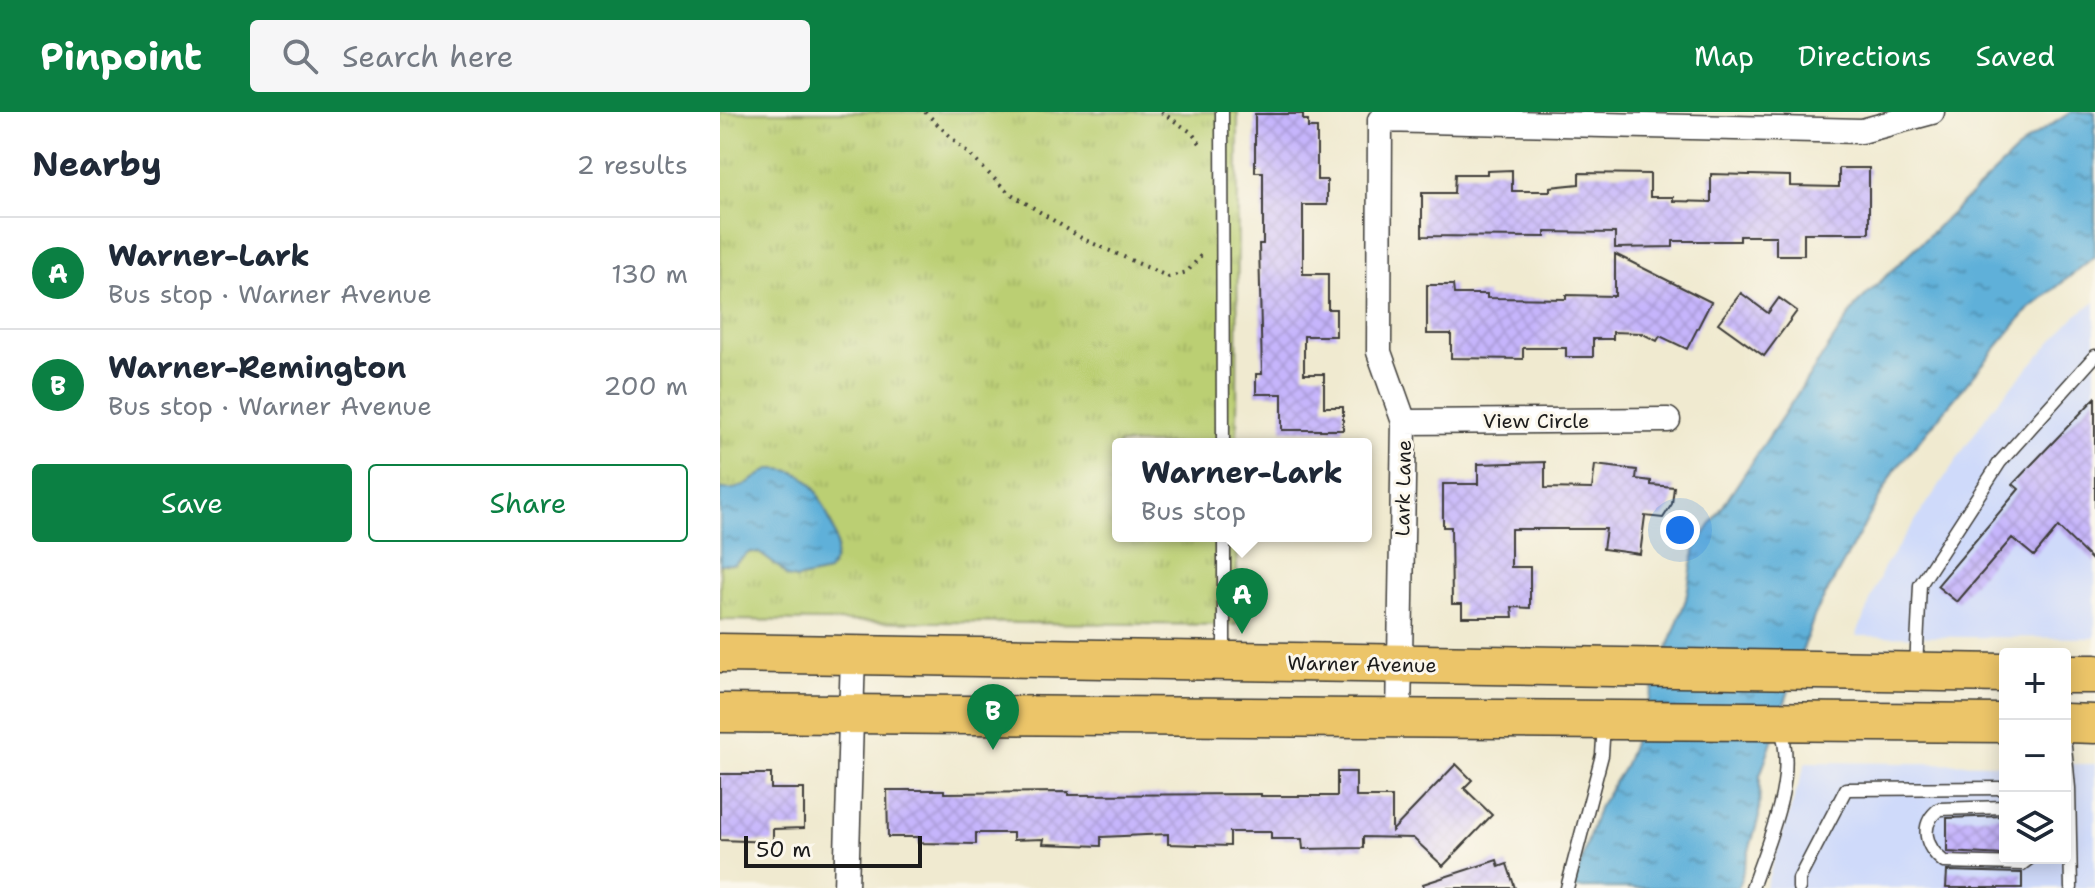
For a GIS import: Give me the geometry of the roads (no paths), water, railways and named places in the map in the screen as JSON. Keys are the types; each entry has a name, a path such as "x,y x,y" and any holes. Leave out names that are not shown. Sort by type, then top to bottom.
{"main road":[{"name":"Warner Avenue","path":"720,653 1999,673"},
{"path":"1779,722 1833,701 1885,701 1904,689 1910,672"},
{"path":"2071,674 2095,674"},
{"path":"720,713 1999,723"},
{"path":"2071,723 2095,724"}],"street":[{"name":"Lark Lane","path":"1399,717 1404,422 1379,352 1380,120 1862,131 1932,112"},
{"name":"View Circle","path":"1404,422 1668,420"},
{"path":"846,888 853,654"}],"lane":[{"path":"1222,112 1223,438"},
{"path":"1910,672 1920,585 2000,462 2095,356"},
{"path":"1224,542 1224,662"},
{"path":"1567,888 1602,755 1618,719"},
{"path":"1752,888 1783,790 1785,741 1779,722"},
{"path":"1799,888 1799,879 1846,789 1999,788"},
{"path":"1999,807 1939,809 1932,814 1926,827 1928,844 1944,862 1999,863"},
{"path":"2069,864 2071,888"}],"water":[{"path":"2071,112 2095,112 2095,256 2027,311 1895,470 1815,614 1760,776 1759,817 1738,888 1573,888 1598,808 1624,767 1686,599 1695,548 1857,304 2028,140"},
{"path":"770,469 783,469 802,476 820,497 836,539 835,559 828,572 796,579 787,577 759,553 750,552 734,564 720,564 720,488 740,487"}],"place":[{"name":"Warner-Lark","path":"1242,634"},
{"name":"Warner-Remington","path":"993,750"}]}
